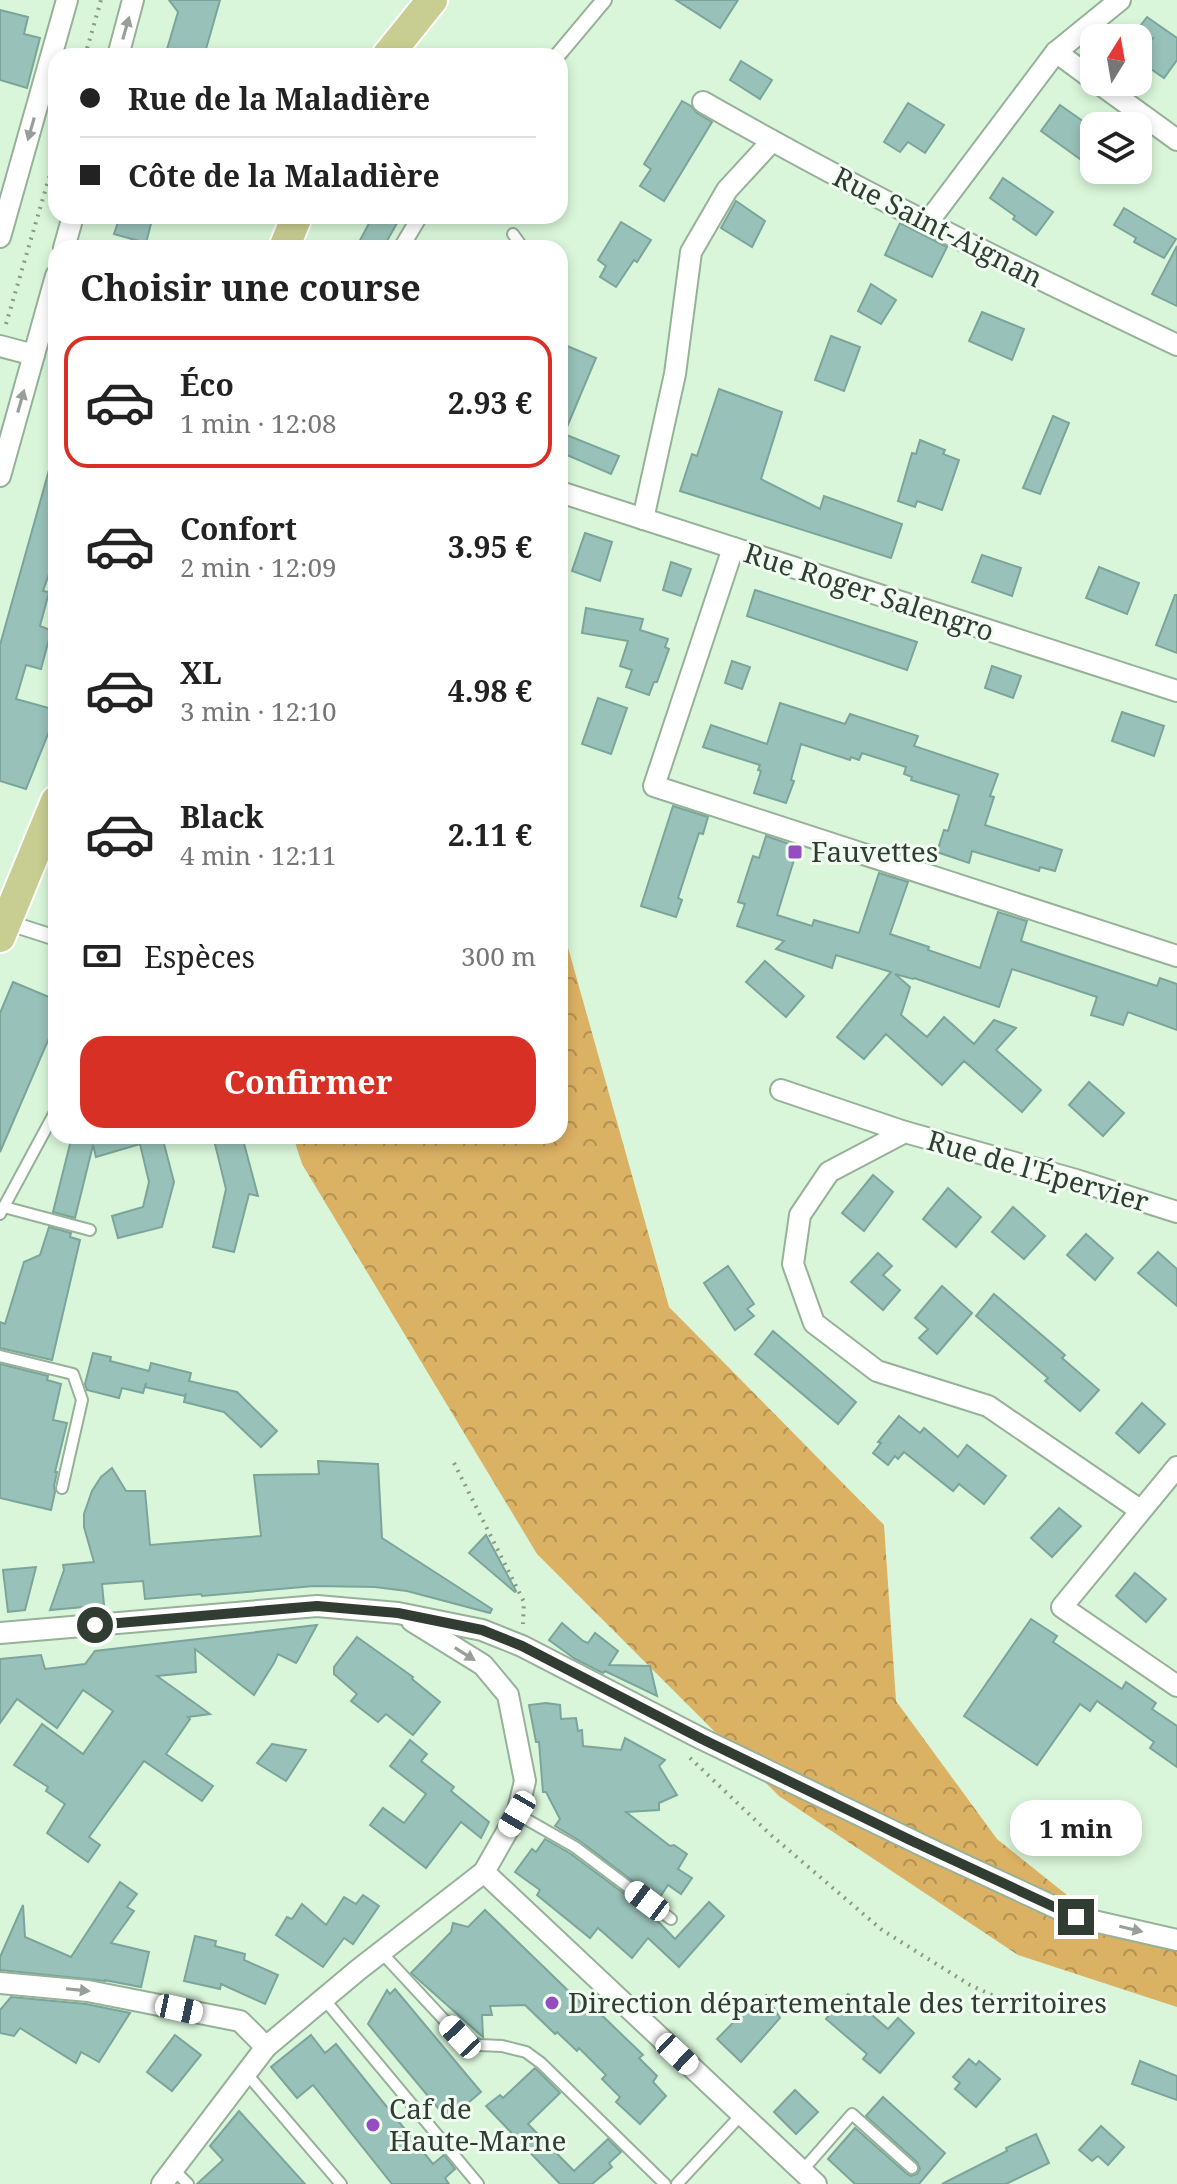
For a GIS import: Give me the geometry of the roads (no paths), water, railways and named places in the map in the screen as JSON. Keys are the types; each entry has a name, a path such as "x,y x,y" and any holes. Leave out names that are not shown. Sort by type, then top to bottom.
{"main road":[{"path":"393,48 432,0"},
{"path":"3,930 48,820"}],"street":[{"path":"53,48 67,0"},
{"path":"120,48 133,0"},
{"path":"564,48 604,0"},
{"path":"928,222 1056,52 1120,0"},
{"path":"1056,52 1080,69"},
{"path":"0,237 48,67"},
{"path":"1117,96 1177,140"},
{"name":"Rue Saint-Aignan","path":"703,102 928,222 1177,345"},
{"path":"643,519 675,374 691,252 727,190 772,141"},
{"path":"0,476 48,305"},
{"path":"2,339 34,355"},
{"name":"Rue Roger Salengro","path":"568,495 1177,691"},
{"path":"733,548 654,786 1177,956"},
{"path":"3,930 48,937"},
{"path":"781,1090 905,1132"},
{"name":"Rue de l'Épervier","path":"1140,1510 988,1406 877,1371 814,1323 793,1264 800,1215 829,1172 905,1132 1177,1212"},
{"path":"1177,1467 1062,1607 1177,1686"},
{"path":"0,1633 317,1606 398,1613 482,1630 522,1646 702,1739 1076,1917 1177,1940"},
{"path":"167,2176 266,2047 484,1872 517,1814 525,1781 508,1695 483,1665 398,1613"},
{"path":"484,1872 809,2178"},
{"path":"0,1983 88,1991 240,2021 266,2047"}],"lane":[{"path":"513,234 517,240"},
{"path":"48,1125 2,1211 90,1230"},
{"path":"0,1356 73,1374 82,1400 62,1488"},
{"path":"517,1814 575,1847 671,1919"},
{"path":"381,1952 460,2037 479,2045 526,2052 665,2184"},
{"path":"324,1999 478,2184"},
{"path":"246,2073 341,2184"},
{"path":"809,2178 852,2114 912,2168"},
{"path":"677,2184 741,2115"},
{"path":"167,2176 188,2184"}],"place":[{"name":"Fauvettes","path":"795,852"},
{"name":"Direction départementale des territoires","path":"552,2003"},
{"name":"Caf de Haute-Marne","path":"373,2125"}]}
